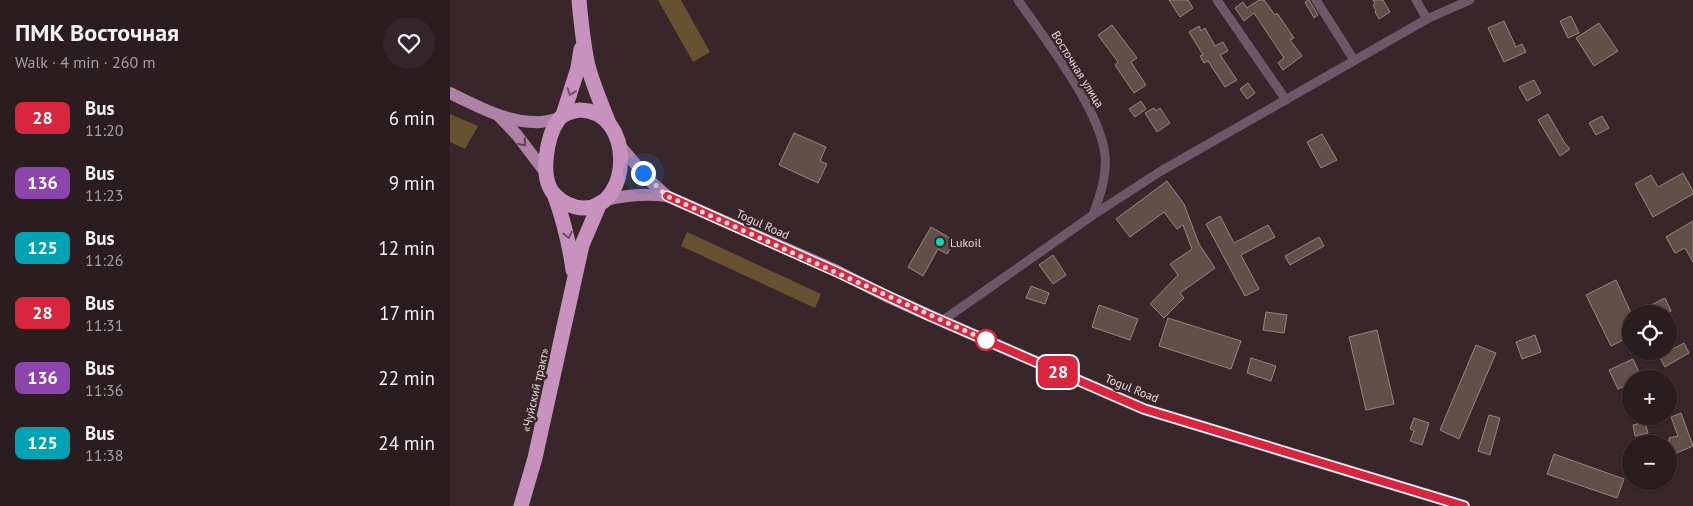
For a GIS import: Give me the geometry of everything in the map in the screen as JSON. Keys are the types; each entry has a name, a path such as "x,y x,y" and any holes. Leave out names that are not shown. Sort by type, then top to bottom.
{"highway":[{"name":"«Чуйский тракт»","path":"521,506 535,458 582,245 603,202 619,175 620,146 593,83 582,35 579,0"},
{"name":"«Чуйский тракт»","path":"574,278 569,238 546,172 549,140 561,117 578,68 582,35"},
{"path":"561,117 580,110 589,110 598,113 608,121"},
{"path":"554,194 576,208 587,208 603,202"}],"main road":[{"path":"450,93 498,116 536,123 561,117"},
{"path":"498,116 546,172"},
{"path":"620,146 650,181 667,196"},
{"path":"603,202 628,195 648,193 667,196"},
{"name":"Togul Road","path":"667,196 886,296 1144,409 1464,506"}],"street":[{"name":"Восточная улица","path":"1018,0 1076,87 1097,126 1105,155 1105,168 1102,187 1093,215"},
{"path":"1217,0 1286,100"},
{"path":"1316,0 1354,60"},
{"path":"1416,0 1426,19"},
{"path":"942,321 1093,215 1161,171 1426,19 1470,0"}],"shaded area":[{"path":"658,0 681,0 710,52 693,62"},
{"path":"450,114 478,126 465,149 450,142"},
{"path":"687,232 821,294 815,308 681,246"}],"building":[{"path":"1169,0 1188,0 1193,8 1180,17"},
{"path":"1259,0 1264,0 1275,15 1277,13 1294,38 1290,40 1302,56 1283,70 1278,63 1284,58 1254,13 1244,21 1235,8 1243,2 1247,8"},
{"path":"1309,0 1318,15 1314,18 1305,2"},
{"path":"1373,0 1383,0 1390,12 1379,19 1375,12"},
{"path":"1571,16 1579,33 1568,38 1560,21"},
{"path":"1504,21 1516,47 1522,44 1526,52 1504,62 1488,28"},
{"path":"1599,23 1618,51 1594,66 1576,38"},
{"path":"1112,25 1137,58 1131,62 1146,85 1134,93 1115,65 1118,62 1098,35"},
{"path":"1199,26 1201,31 1205,28 1215,46 1223,42 1228,51 1220,55 1237,80 1225,87 1208,61 1204,63 1200,56 1203,55 1189,32"},
{"path":"1534,80 1541,93 1527,101 1519,87"},
{"path":"1248,83 1255,93 1247,99 1240,89"},
{"path":"1141,101 1146,109 1135,117 1129,109"},
{"path":"1154,108 1156,111 1160,108 1170,123 1157,132 1145,113"},
{"path":"1548,114 1570,149 1560,156 1538,120"},
{"path":"1602,116 1609,128 1596,135 1589,123"},
{"path":"794,133 826,147 820,161 827,164 818,183 779,165"},
{"path":"1322,134 1337,160 1321,168 1307,142"},
{"path":"1683,173 1693,194 1653,217 1635,184 1651,175 1658,187"},
{"path":"1167,181 1184,204 1199,244 1215,268 1180,293 1184,298 1164,318 1150,304 1178,275 1170,264 1192,249 1183,225 1177,229 1164,212 1130,237 1116,219"},
{"path":"1220,216 1234,243 1268,225 1275,237 1241,255 1259,289 1245,296 1206,224"},
{"path":"1693,221 1693,262 1685,248 1675,253 1666,237"},
{"path":"931,227 955,241 947,254 938,249 923,276 908,267"},
{"path":"1319,237 1324,246 1290,265 1285,256"},
{"path":"1053,255 1066,275 1053,284 1039,265"},
{"path":"1616,280 1627,305 1622,305 1622,340 1611,346 1586,295"},
{"path":"1031,286 1049,293 1045,304 1026,298"},
{"path":"1665,298 1668,305 1654,305"},
{"path":"1099,305 1138,319 1130,340 1092,327"},
{"path":"1266,312 1287,315 1284,333 1263,330"},
{"path":"1168,318 1241,341 1231,369 1159,346"},
{"path":"1377,330 1394,404 1366,410 1349,337"},
{"path":"1535,335 1541,352 1522,359 1516,342"},
{"path":"1684,343 1689,353 1677,360 1677,347"},
{"path":"1476,345 1496,353 1459,439 1440,430"},
{"path":"1251,358 1276,366 1271,381 1247,373"},
{"path":"1633,360 1638,370 1622,370 1622,387 1618,389 1609,370"},
{"path":"1661,360 1677,360 1665,367"},
{"path":"1681,413 1693,446 1677,452 1678,436 1674,425 1677,425 1677,415"},
{"path":"1489,415 1500,418 1490,455 1478,451"},
{"path":"1414,418 1429,423 1422,445 1410,441 1414,431 1410,429"},
{"path":"1633,425 1646,425 1648,433 1635,435"},
{"path":"1554,454 1622,478 1622,484 1617,498 1547,474"}],"bus line":[{"name":"28","path":"667,196 928,315 1144,409 1464,506"}],"place":[{"name":"Lukoil","path":"940,242"}],"route":[{"path":"643,173 667,196 990,342 986,340"}]}
